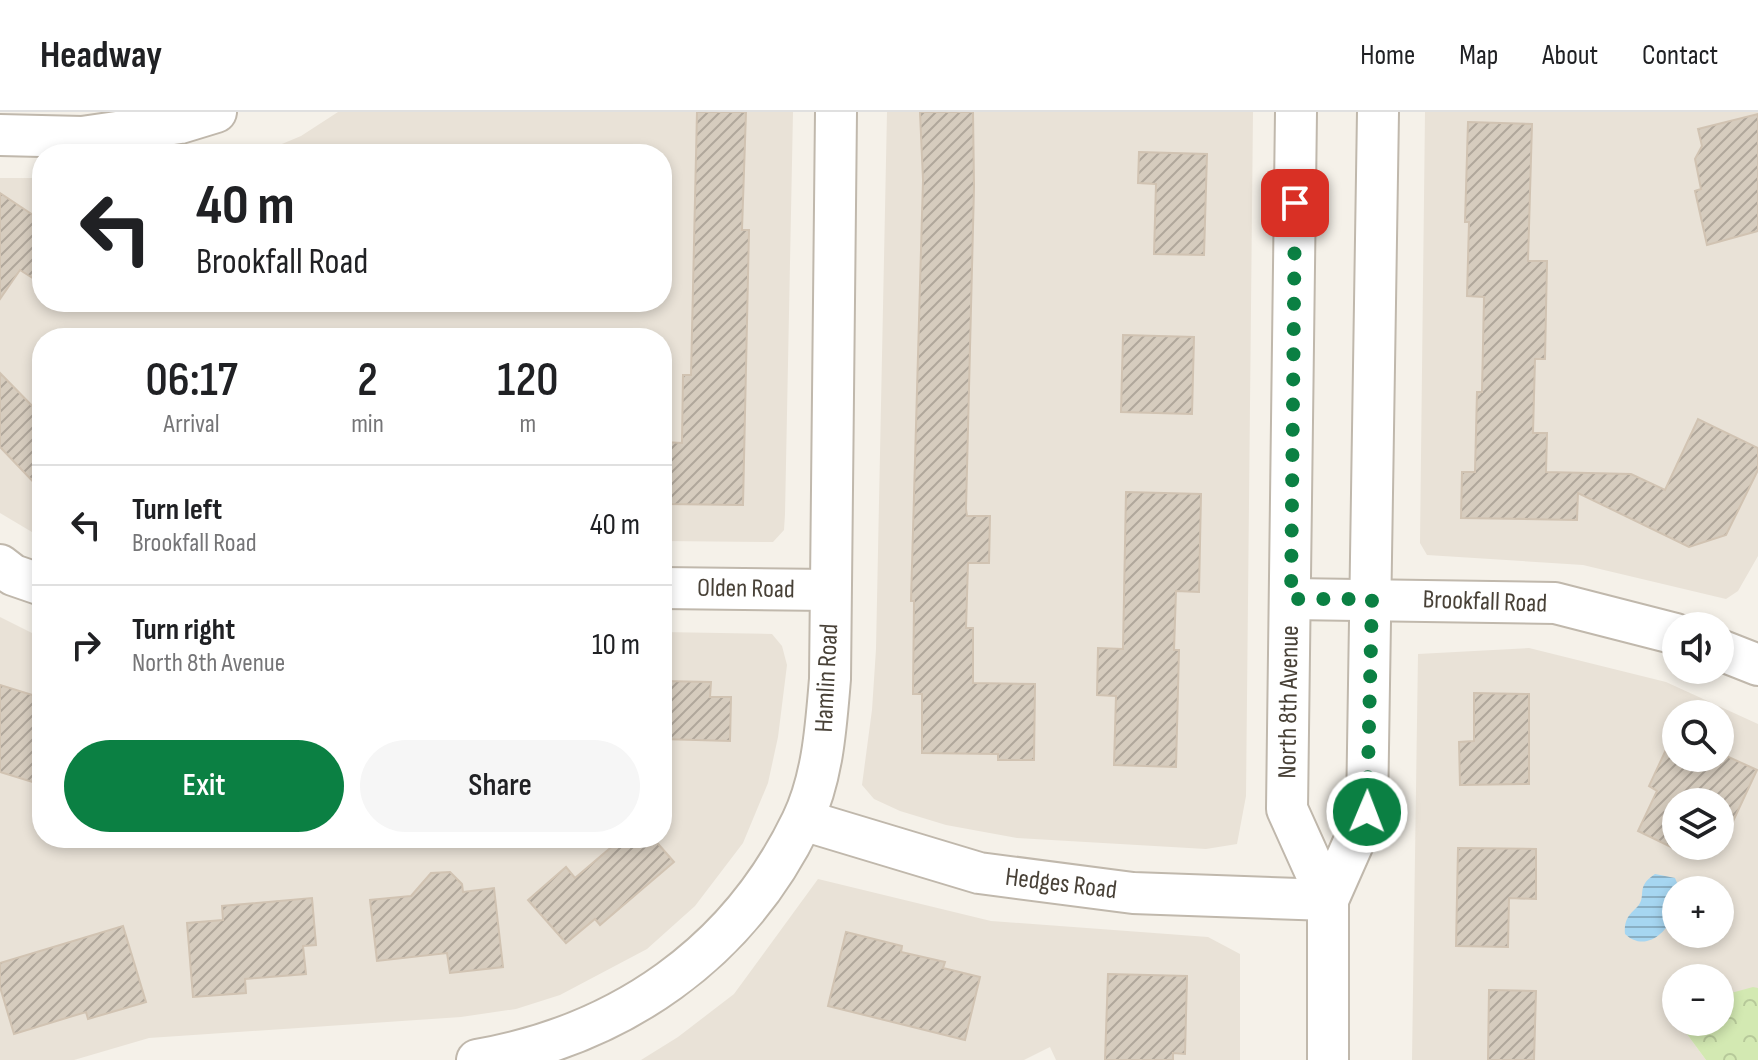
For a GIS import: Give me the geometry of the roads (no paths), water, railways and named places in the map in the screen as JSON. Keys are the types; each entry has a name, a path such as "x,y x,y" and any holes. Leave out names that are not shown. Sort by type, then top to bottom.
{"street":[{"path":"0,135 82,137 180,123 216,112"},
{"name":"Hamlin Road","path":"477,1060 559,1040 619,1015 681,973 729,929 770,875 803,820 823,755 830,679 836,112"},
{"name":"North 8th Avenue","path":"1296,112 1287,809 1328,900"},
{"name":"North 8th Avenue","path":"1328,1060 1328,900 1367,812 1378,112"},
{"path":"0,565 13,575 32,582"},
{"name":"Olden Road","path":"672,588 830,590"},
{"name":"Brookfall Road","path":"1291,599 1555,603 1662,630"},
{"name":"Hedges Road","path":"803,820 979,873 1133,893 1328,900"}],"water":[{"path":"1655,874 1665,876 1662,876 1662,933 1653,939 1639,941 1625,934 1625,925 1638,906 1643,887"}]}
